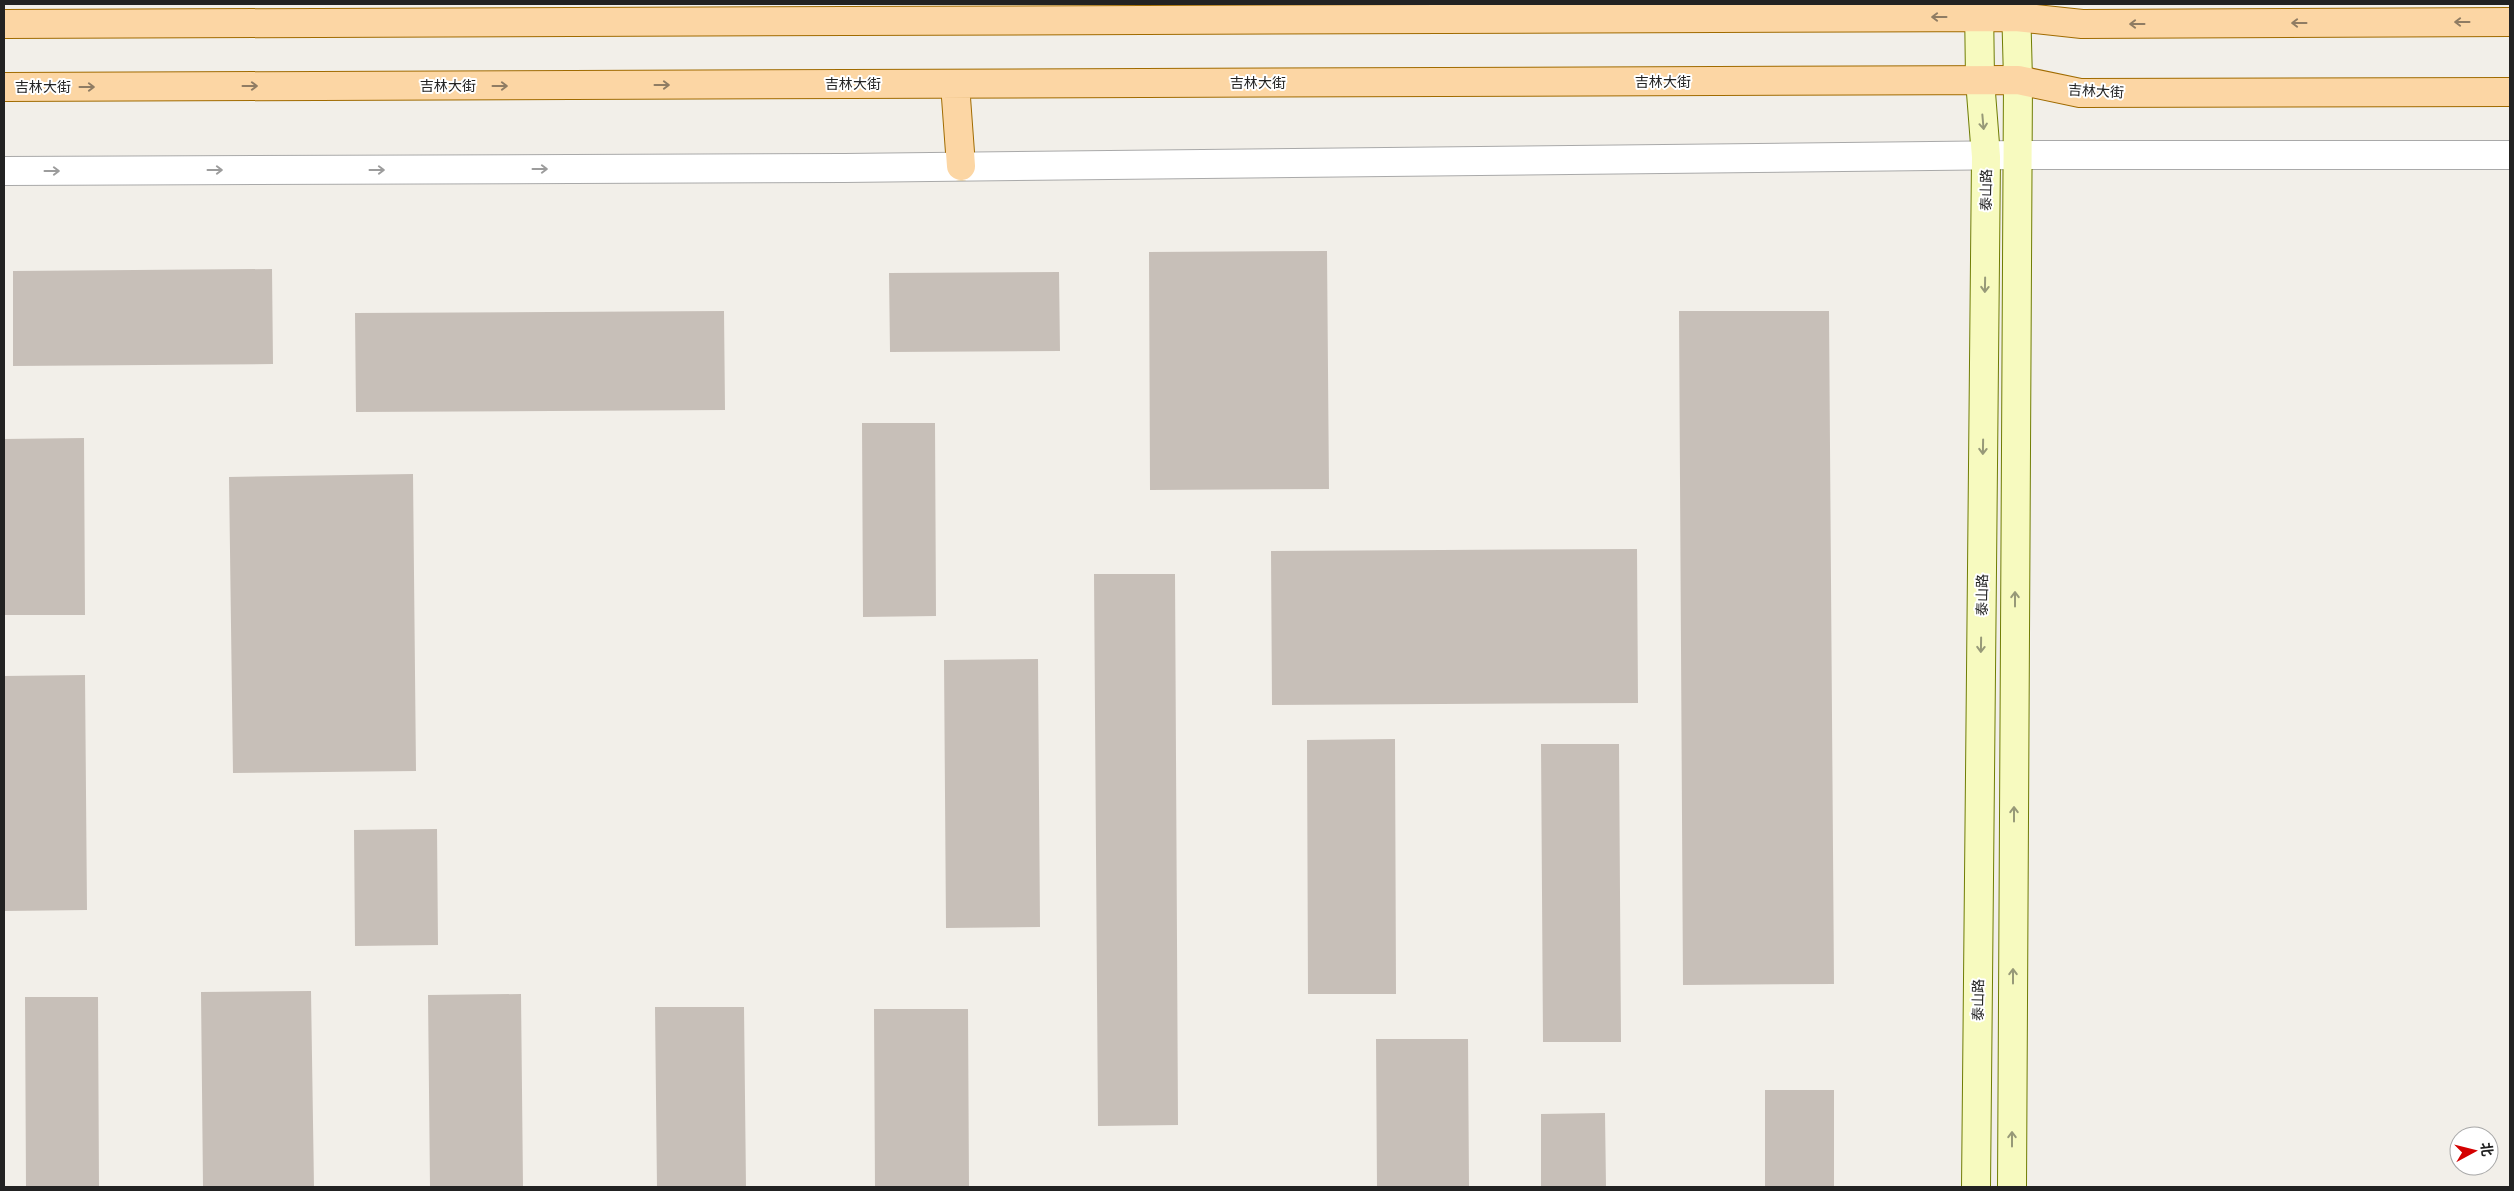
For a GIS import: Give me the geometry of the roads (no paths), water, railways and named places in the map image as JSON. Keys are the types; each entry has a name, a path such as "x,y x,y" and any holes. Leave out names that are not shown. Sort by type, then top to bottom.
{"main road":[{"path":"4,24 954,12 1980,10 2016,10 2082,24 2510,22"},
{"name":"泰山路","path":"1976,1187 1986,156 1980,80 1980,10"},
{"path":"2012,1187 2018,155 2016,10"},
{"name":"吉林大街","path":"4,87 2018,80 2080,94 2510,92"},
{"path":"955,84 961,166"}],"street":[{"path":"4,171 961,166 2018,155 2510,155"}]}
